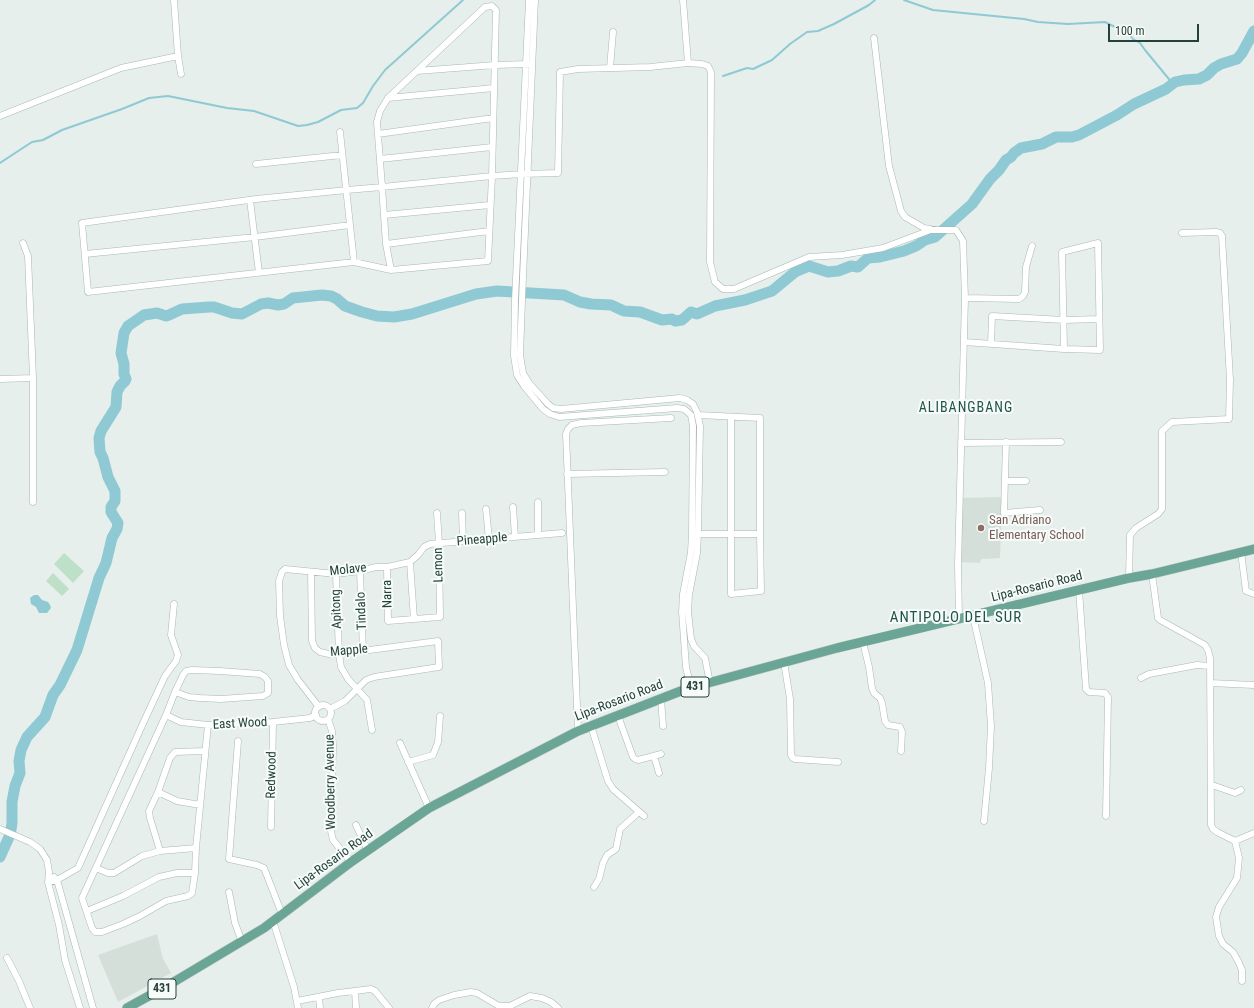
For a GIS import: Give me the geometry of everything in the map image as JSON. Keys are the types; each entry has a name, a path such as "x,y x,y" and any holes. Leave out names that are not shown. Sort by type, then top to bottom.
{"main road":[{"name":"Lipa-Rosario Road","path":"127,1008 242,942 273,921 351,862 429,808 578,731 691,688 784,662 959,618 973,616 1254,549"}],"street":[{"path":"174,0 178,56 181,74"},
{"path":"529,0 529,64 519,283 520,355 523,373 529,382 553,408 561,409 680,398 693,404 700,426 695,534 683,594 682,612 686,667 691,688"},
{"path":"529,64 535,0"},
{"path":"683,0 688,63"},
{"path":"391,270 386,244 384,215 382,187 380,159 377,122 380,111 388,98 485,7 492,6 496,10 492,176 488,261 391,270 354,262 88,292 82,223 250,200 347,190 382,187 492,176 558,173 560,72 578,69 650,67 688,63 708,66 711,72 710,262 715,282 723,289 734,289 809,257 842,255 882,248 930,229"},
{"path":"610,68 613,32"},
{"path":"874,38 889,166 901,210 906,217 918,225 930,229 956,230 963,241 965,298 958,564 959,618"},
{"path":"0,116 121,68 178,56"},
{"path":"417,71 495,64 529,64"},
{"path":"388,98 494,88"},
{"path":"378,134 493,118"},
{"path":"340,132 354,262"},
{"path":"380,159 492,147"},
{"path":"256,164 342,155"},
{"path":"250,200 259,273"},
{"path":"384,215 490,205"},
{"path":"85,254 255,237 350,225"},
{"path":"386,244 489,231"},
{"path":"1129,578 1130,535 1136,528 1158,514 1162,509 1162,430 1172,422 1229,419 1230,380 1222,236 1220,233 1216,232 1182,233"},
{"path":"23,242 28,256 33,378 33,502"},
{"path":"964,342 1064,349 1100,350 1098,243 1062,252 1064,349"},
{"path":"965,298 1019,299 1023,296 1025,292 1026,267 1032,246"},
{"path":"519,300 514,356 517,375 543,409 550,414 560,417 677,408 684,409 691,416 693,426 695,534 697,553 689,595 688,612 691,639 694,646 705,658 710,683"},
{"path":"991,344 992,316 1064,320 1099,319"},
{"path":"0,379 33,378"},
{"path":"698,416 731,417 760,418 761,591 731,594 731,417"},
{"path":"578,731 565,440 568,429 572,425 581,423 671,418"},
{"path":"1006,442 1004,513 1040,510"},
{"path":"961,443 1061,442"},
{"path":"567,474 665,472"},
{"path":"1005,481 1026,481"},
{"path":"538,502 538,535"},
{"path":"513,507 515,537"},
{"path":"486,510 489,539"},
{"name":"Lemon","path":"414,619 440,617 439,543 436,513"},
{"path":"462,513 463,541"},
{"name":"Pineapple","path":"410,562 430,544 562,533"},
{"path":"695,534 760,534"},
{"path":"1241,552 1246,591 1254,594"},
{"path":"410,562 414,619"},
{"name":"Molave","path":"319,707 298,680 289,665 284,645 280,616 279,581 282,572 285,569 336,574 376,567 387,567 410,562"},
{"name":"Narra","path":"387,567 388,621 414,619"},
{"name":"Tindalo","path":"360,571 363,651"},
{"name":"Mapple","path":"311,572 312,641 315,648 320,652 339,654 438,641 439,667 374,676 366,680 356,689"},
{"name":"Apitong","path":"336,574 339,654 341,667 356,689 367,700 372,730"},
{"path":"1152,574 1158,618 1205,645 1208,650 1210,666 1212,785 1211,824 1213,829 1235,840 1254,833"},
{"path":"1079,590 1086,689 1089,692 1105,693 1108,697 1106,816"},
{"path":"48,882 56,880 78,868 165,676 178,655 171,635 174,604"},
{"path":"973,616 988,683 991,726 984,821"},
{"path":"863,642 872,688 874,693 880,698 885,721 888,725 900,727 902,732 901,751"},
{"path":"685,649 694,646"},
{"path":"784,662 790,699 793,758 838,762"},
{"path":"1141,678 1149,674 1197,665 1210,666"},
{"path":"175,692 189,697 214,699 265,696 267,695 268,681 266,677 260,674 192,670 185,672 175,692 166,715 82,898 93,930 97,933 140,916 166,901 190,895 195,873 208,725"},
{"path":"1210,683 1254,685"},
{"path":"330,709 345,701 356,689"},
{"path":"661,699 663,726"},
{"path":"325,705 330,709 330,716 328,719 321,720 316,716 316,709 319,707 325,705"},
{"name":"East Wood","path":"166,715 181,722 208,725 273,722 316,716"},
{"path":"408,762 433,755 438,742 440,716"},
{"path":"618,716 633,757 638,760 662,754"},
{"name":"Woodberry Avenue","path":"328,719 332,731 333,746 331,831 333,840 351,862"},
{"name":"Redwood","path":"271,827 273,722"},
{"path":"591,726 608,781 614,789 641,814 620,828 616,849 605,858 594,887"},
{"path":"238,741 229,859 264,868 282,914"},
{"path":"400,744 429,808"},
{"path":"160,851 149,811 173,754 177,752 205,751"},
{"path":"654,756 659,773"},
{"path":"1212,785 1235,793 1240,790"},
{"path":"158,792 177,800 200,805"},
{"path":"356,825 368,851"},
{"path":"0,829 30,842 40,849 47,860 49,872 48,882 59,925 65,960 80,1008"},
{"path":"1235,840 1240,858 1236,878 1219,907 1216,916 1219,936 1223,944 1233,952 1238,961 1242,970 1242,981"},
{"path":"96,868 108,873 114,873 142,856 160,851 196,848"},
{"path":"49,872 56,880 92,1008"},
{"path":"87,911 123,896 160,877 177,873 195,873"},
{"path":"229,892 235,923 242,942"},
{"path":"273,921 294,987 298,1008"},
{"path":"62,941 72,938"},
{"path":"7,958 19,981 30,1008"},
{"path":"297,1001 319,996 371,989 376,991 389,1008"},
{"path":"355,991 356,1008"},
{"path":"432,1008 439,1000 454,995 471,992 477,993 499,1006 510,1006 530,996 542,998 551,1002 558,1008"},
{"path":"319,996 320,1008"}],"shaded area":[{"name":"San Adriano Elementary School","path":"1002,497 1000,558 981,559 980,563 960,562 961,498"},
{"path":"157,934 163,959 171,973 118,1002 98,955"}],"green space":[{"path":"64,553 84,571 73,583 54,564"},
{"path":"53,573 69,589 62,596 46,581"}],"water":[{"path":"34,595 38,595 42,600 48,602 51,608 47,613 39,613 36,607 31,604 30,598"}],"waterway":[{"path":"0,163 32,142 43,140 62,130 149,98 168,96 227,108 254,111 298,126 318,122 341,110 357,108 363,103 385,70 463,0"},
{"path":"723,76 747,68 753,69 772,60 790,44 807,32 818,31 834,24 869,5 875,0"},
{"path":"904,0 933,10 1024,19 1038,22 1068,24 1105,22 1129,34 1133,39 1140,43 1173,84"},
{"path":"0,857 11,830 12,802 15,786 20,773 19,761 21,750 27,737 45,717 53,695 60,685 77,650 99,578 106,563 112,538 117,529 118,523 111,512 111,507 115,501 115,491 108,477 100,452 99,438 101,431 116,407 117,392 126,379 121,353 124,333 128,326 144,315 157,313 166,316 182,309 209,307 242,314 261,304 268,303 278,305 284,304 293,298 322,295 331,296 345,306 362,312 377,316 394,317 412,314 476,294 497,291 564,295 580,302 611,305 624,311 640,312 662,320 682,320 691,312 697,314 715,306 745,300 772,291 795,272 809,266 828,272 838,271 851,266 858,267 868,258 880,257 904,251 925,240 935,237 972,204 1006,160 1021,148 1042,144 1056,137 1072,137 1079,135 1117,115 1134,104 1166,89 1175,82 1199,79 1207,75 1221,64 1237,59 1254,31"}],"place":[{"name":"San Adriano Elementary School","path":"981,528"}],"district":[{"name":"ALIBANGBANG","path":"966,408"},
{"name":"ANTIPOLO DEL SUR","path":"956,618"}]}
